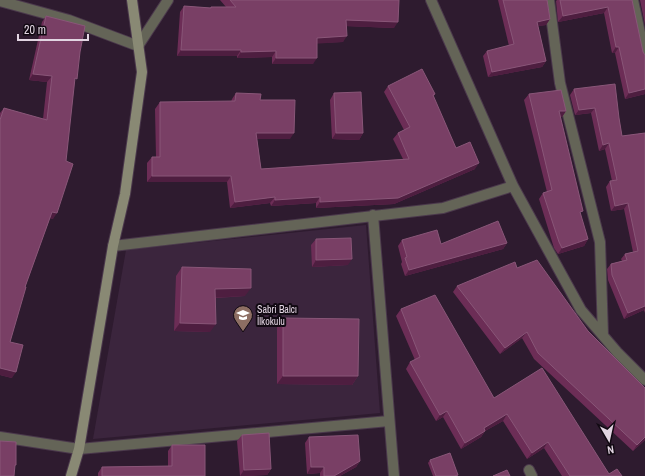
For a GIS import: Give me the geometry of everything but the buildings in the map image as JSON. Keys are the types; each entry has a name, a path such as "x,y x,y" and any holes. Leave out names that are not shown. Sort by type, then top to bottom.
{"street":[{"path":"71,476 79,449 113,246 125,194 142,72 132,0"},
{"path":"138,46 168,0"},
{"path":"431,0 513,186 581,310 602,335 645,380"},
{"path":"549,0 560,83 600,242 602,335"},
{"path":"634,0 645,56"},
{"path":"0,1 70,20 138,46"},
{"path":"113,246 443,208 513,186"},
{"path":"374,215 394,476"},
{"path":"0,437 79,449 389,421"}],"shaded area":[{"name":"Sabri Balcı İlkokulu","path":"366,225 380,413 93,439 126,250"}],"place":[{"name":"Sabri Balcı İlkokulu","path":"243,332"}]}
